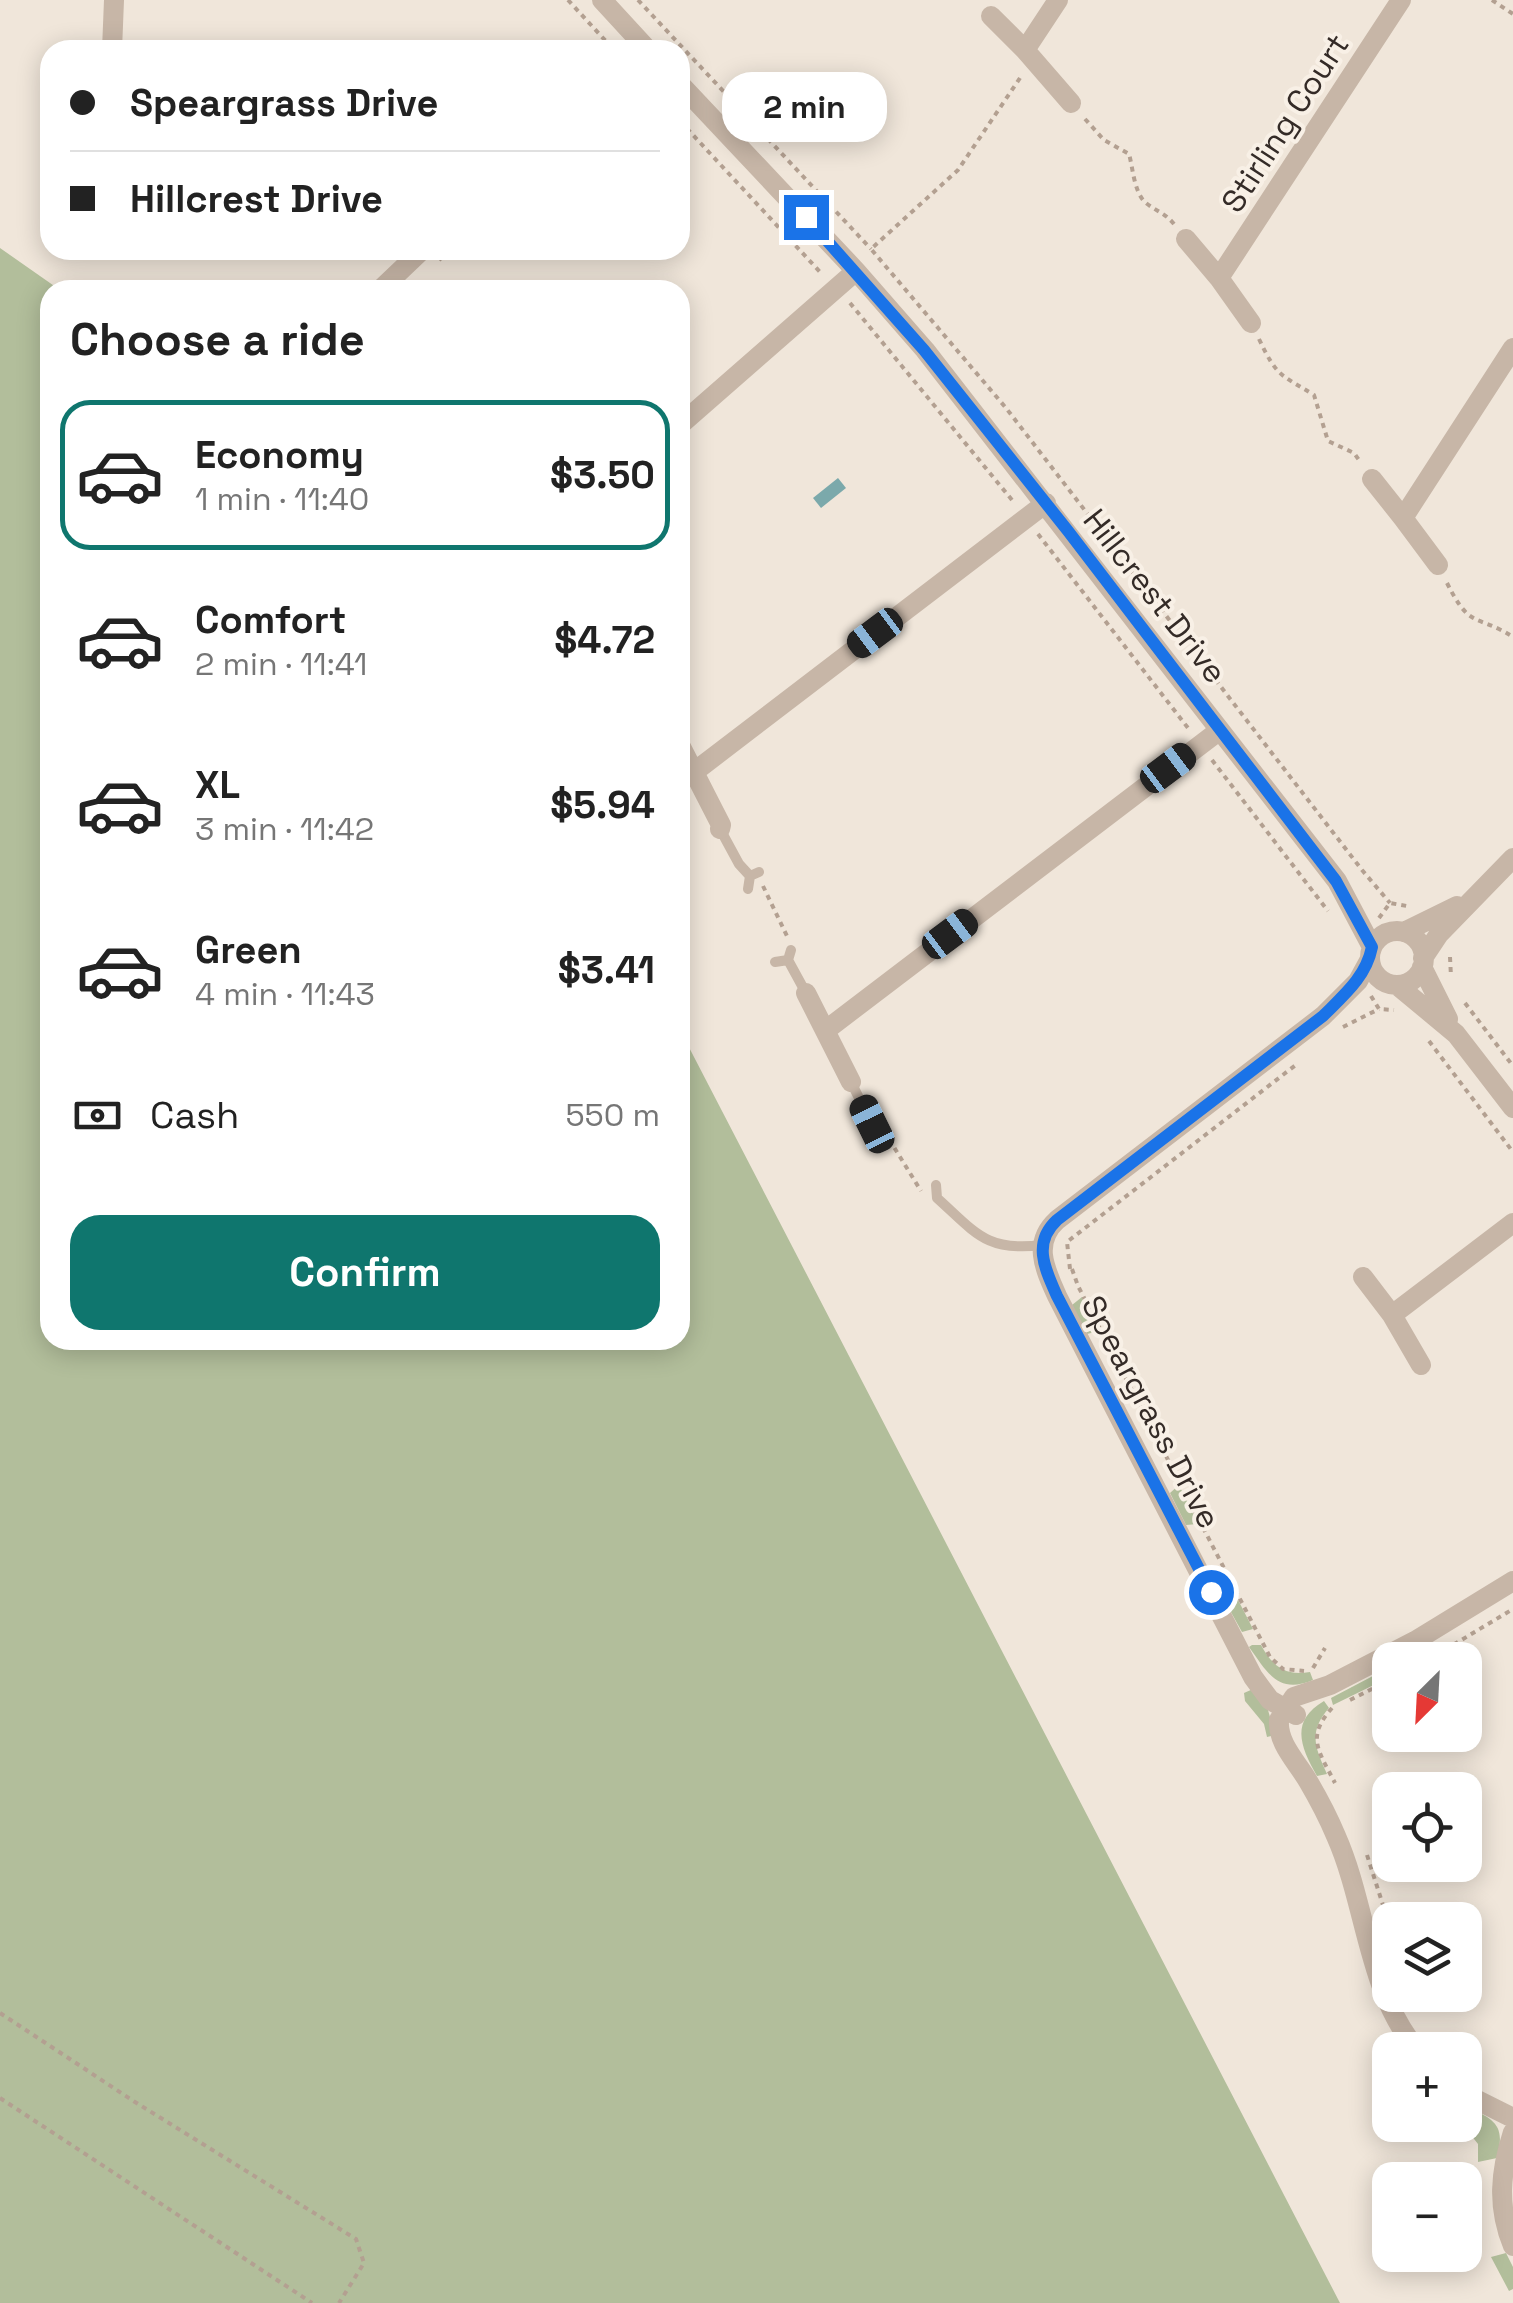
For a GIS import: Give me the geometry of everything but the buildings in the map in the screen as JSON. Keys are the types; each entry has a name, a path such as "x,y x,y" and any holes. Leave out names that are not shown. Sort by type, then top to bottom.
{"street":[{"path":"112,40 114,0"},
{"path":"602,0 635,40"},
{"path":"1028,54 1058,0"},
{"name":"Stirling Court","path":"1219,278 1400,0"},
{"path":"991,16 1071,103"},
{"name":"Hillcrest Drive","path":"690,95 856,271 1046,503 1336,881 1371,953 1383,992"},
{"name":"Stirling Court","path":"1186,239 1251,322"},
{"path":"390,280 412,260"},
{"path":"690,416 856,271"},
{"path":"1403,518 1513,348"},
{"path":"1372,479 1438,565"},
{"path":"694,772 1046,503"},
{"path":"826,1030 1220,730"},
{"path":"690,764 720,829"},
{"path":"1042,1245 1057,1220 1323,1016 1358,980 1382,936 1476,895 1513,858"},
{"name":"Hillcrest Drive","path":"1336,881 1405,925 1418,942 1423,962"},
{"path":"1405,925 1423,962 1424,994 1513,1108"},
{"path":"1323,1016 1412,980 1423,962"},
{"path":"1383,992 1424,994"},
{"path":"806,993 851,1082"},
{"path":"1392,1315 1513,1223"},
{"name":"Speargrass Drive","path":"1042,1245 1047,1274 1245,1657 1289,1709"},
{"path":"1363,1277 1392,1315 1421,1365"},
{"path":"1405,2032 1387,2004 1355,1887 1336,1836 1308,1781 1289,1709 1307,1690 1327,1689 1450,1622 1513,1580"},
{"path":"1482,2102 1513,2118"},
{"path":"1513,2132 1500,2192 1505,2227 1513,2246"}],"lane":[{"path":"720,829 739,864 754,874 748,889"},
{"path":"775,962 790,955 806,993"},
{"path":"851,1082 872,1126"},
{"path":"936,1185 930,1202 980,1236 996,1245 1016,1248 1042,1245"}],"path":[{"path":"568,0 605,40"},
{"path":"638,0 675,40"},
{"path":"1492,0 1513,14"},
{"path":"870,249 958,170 1028,54"},
{"path":"690,56 870,249 1006,408 1405,925 1451,950 1452,979 1424,994 1407,1014 1383,992 1343,1027"},
{"path":"1071,103 1104,140 1128,154 1145,202 1164,212 1186,239"},
{"path":"690,132 895,356 1012,500 1335,920"},
{"path":"1251,322 1273,368 1284,380 1314,394 1328,441 1354,453 1372,479"},
{"path":"1004,508 1012,500"},
{"path":"1438,565 1459,607 1473,621 1513,638"},
{"path":"754,874 790,955"},
{"path":"1459,995 1513,1066"},
{"path":"1422,1032 1513,1152"},
{"path":"1306,1058 1066,1242 1078,1286 1270,1657 1283,1669 1302,1672 1312,1670 1326,1648"},
{"path":"872,1126 930,1202"},
{"path":"1047,1274 1072,1269"},
{"path":"1458,1642 1513,1609"},
{"path":"1327,1689 1333,1709 1320,1722 1316,1744 1342,1798"},
{"path":"1347,1702 1372,1689"},
{"path":"1362,1843 1382,1902"},
{"path":"0,2014 356,2239 364,2263 339,2303"},
{"path":"0,2098 312,2303"}],"green space":[{"path":"0,248 46,280 40,280 40,1350 690,1350 690,1049 1340,2303 0,2303"},
{"path":"1082,1297 1099,1331 1087,1334 1072,1305"},
{"path":"1179,1485 1198,1524 1186,1525 1170,1493"},
{"path":"1236,1596 1253,1629 1242,1632 1227,1605"},
{"path":"1261,1645 1281,1668 1293,1673 1310,1672 1313,1680 1282,1683 1262,1665 1249,1647"},
{"path":"1372,1676 1372,1686 1333,1705 1331,1698"},
{"path":"1253,1689 1268,1710 1275,1735 1267,1737 1264,1724 1245,1701 1244,1693"},
{"path":"1324,1701 1329,1708 1318,1725 1316,1740 1327,1774 1317,1776 1301,1735 1306,1717"},
{"path":"1482,2114 1499,2130 1497,2158 1478,2162 1478,2144 1482,2142"},
{"path":"1506,2253 1513,2267 1513,2289 1509,2291 1491,2257"}],"water":[{"path":"838,478 846,488 821,508 813,498"}],"route":[{"path":"806,217 924,350 1068,531 1336,881 1372,947 1370,960 1358,980 1323,1016 1057,1220 1044,1236 1042,1260 1057,1296 1211,1592"}]}
